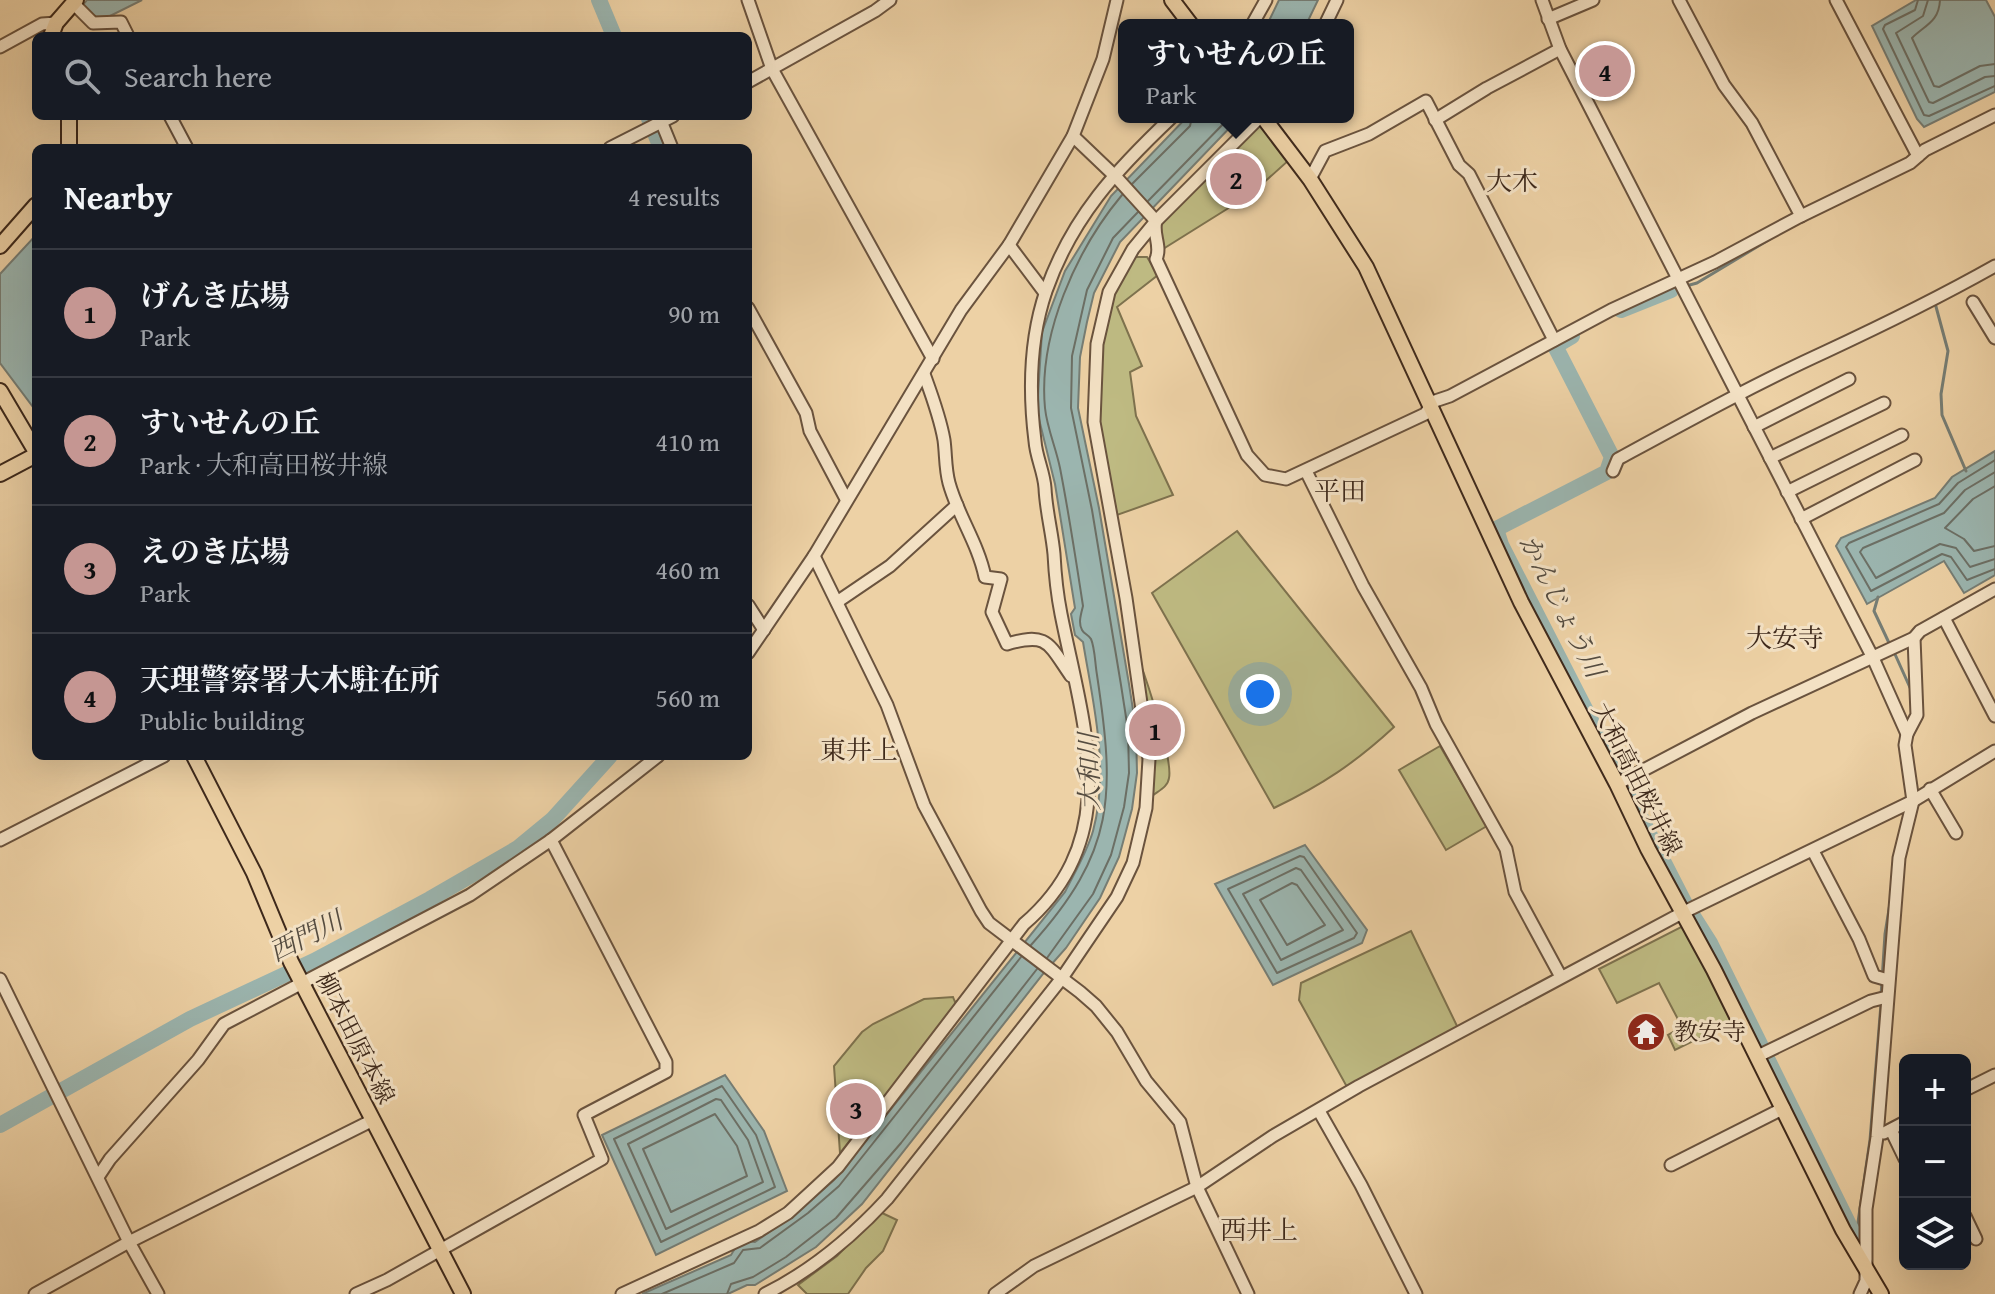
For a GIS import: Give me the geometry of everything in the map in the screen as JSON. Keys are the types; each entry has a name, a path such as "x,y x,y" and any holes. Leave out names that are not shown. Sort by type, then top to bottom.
{"main road":[{"path":"1172,0 1186,19"},
{"path":"53,30 75,2"},
{"path":"69,120 69,144"},
{"name":"大和高田桜井線","path":"1267,123 1310,179 1366,267 1521,602 1621,782 1762,1054 1784,1108 1843,1230 1881,1294"},
{"path":"0,246 32,210"},
{"path":"0,391 32,447"},
{"path":"0,474 32,456"},
{"name":"柳本田原本線","path":"196,760 254,873 291,962 463,1294"}],"street":[{"path":"748,0 772,69 933,359"},
{"path":"752,80 890,0"},
{"path":"752,647 814,556 961,310 1009,245 1073,136 1103,59 1117,0"},
{"path":"1255,19 1266,0"},
{"path":"1328,19 1337,0"},
{"path":"1542,0 1560,49 1873,658 1907,734"},
{"path":"1548,19 1593,0"},
{"path":"1679,0 1724,85 1752,123 1801,216"},
{"path":"1836,0 1918,156"},
{"path":"75,2 93,23 121,22 126,32"},
{"path":"0,47 42,24 53,30"},
{"path":"1435,120 1560,49"},
{"path":"1310,179 1325,151 1369,134 1426,101 1459,165 1469,174 1554,340"},
{"path":"1131,253 1147,251 1156,259 1247,455 1265,475 1286,479 1425,414 1430,405 1620,305 1678,280 1910,163 1995,115"},
{"path":"172,120 185,144"},
{"path":"617,144 664,120"},
{"path":"659,122 670,144"},
{"path":"622,1294 759,1231 788,1213 838,1167 1069,871 1088,804 1090,766 1082,707 1058,599 1045,486 1034,432 1033,357 1045,293 1079,219 1166,123"},
{"path":"765,1294 815,1266 884,1203 1060,977 1117,897 1133,863 1142,832 1149,759 1126,598 1094,422 1097,344 1109,292 1131,253 1155,220 1256,123"},
{"path":"1073,136 1155,220 1159,251 1156,259"},
{"path":"1009,245 1045,293"},
{"path":"1613,471 1618,459 1995,266"},
{"path":"1973,302 1995,338"},
{"path":"752,315 806,413 810,431 846,499"},
{"path":"924,374 936,405 944,442 944,464 957,505 980,553 985,577 1001,579 992,612 1007,644 1030,637 1046,642 1076,684"},
{"path":"1754,427 1849,379"},
{"path":"1770,458 1884,403"},
{"path":"1787,492 1902,435"},
{"path":"1801,519 1915,460"},
{"path":"1306,471 1363,586 1421,688 1436,724 1506,849 1515,892 1561,977"},
{"path":"837,602 890,566 957,505"},
{"path":"814,556 887,705 924,805 981,911 989,923 1096,1006 1117,1032 1146,1081 1180,1122 1197,1187 1248,1294"},
{"path":"1621,782 1752,713 1914,638 1920,631 1995,589"},
{"path":"752,611 764,630"},
{"path":"1944,618 1995,716"},
{"path":"1860,1294 1866,1281 1866,1209 1877,1137 1899,858 1913,801 1905,745 1917,715 1914,638"},
{"path":"995,1294 1034,1266 1197,1187 1273,1136 1359,1086 1687,911 1913,801 1995,751"},
{"path":"0,840 156,760"},
{"path":"98,1177 110,1159 198,1060 224,1024 300,979 470,895 551,840 653,760"},
{"path":"1930,789 1956,833"},
{"path":"356,1294 602,1159 584,1115 666,1072 666,1062 551,840"},
{"path":"1813,851 1859,939 1874,976 1888,980"},
{"path":"0,979 129,1242 158,1294"},
{"path":"1762,1054 1871,1001 1887,997"},
{"path":"1971,1087 1995,1075"},
{"path":"1671,1165 1784,1108"},
{"path":"1319,1111 1361,1185 1416,1294"},
{"path":"35,1294 129,1242 373,1120"},
{"path":"1877,1137 1899,1125"},
{"path":"1891,1130 1899,1147"},
{"path":"1971,1229 1976,1239"}],"shaded area":[{"path":"1260,123 1289,160 1251,194 1163,249 1157,229"},
{"path":"1134,257 1147,257 1158,275 1117,307 1142,366 1130,372 1136,416 1173,495 1117,515 1099,423 1103,341 1112,297"},
{"path":"1237,531 1394,727 1337,772 1274,808 1152,593"},
{"path":"1139,660 1169,769 1167,784 1152,796"},
{"path":"1440,746 1487,826 1446,850 1399,770"},
{"path":"1685,925 1734,1021 1675,1050 1668,1035 1682,1027 1659,983 1617,1003 1599,969"},
{"path":"1411,931 1458,1028 1347,1087 1299,1000 1301,983"},
{"path":"953,997 955,1002 962,999 840,1153 834,1066 862,1032 873,1024 924,999"},
{"path":"880,1212 897,1220 883,1251 866,1268 848,1294 807,1294 798,1285 837,1256"}],"water":[{"path":"87,0 142,0 94,21 83,5"},
{"path":"1279,0 1318,0 1309,19 1270,19"},
{"path":"1916,0 1986,0 1995,17 1995,92 1924,127 1917,119 1872,26"},
{"path":"1181,123 1234,123 1120,242 1094,293 1080,357 1078,408 1099,508 1136,729 1137,773 1132,809 1119,857 1100,898 1066,948 862,1204 816,1247 755,1285 747,1285 728,1294 642,1294 731,1255 740,1244 755,1242 834,1180 1065,892 1084,854 1098,808 1098,736 1083,642 1075,635 1071,614 1075,608 1055,484 1037,411 1042,332 1065,271 1111,196"},
{"path":"32,239 32,406 0,363 0,274"},
{"path":"1995,451 1995,575 1964,593 1944,561 1867,604 1836,546 1841,538 1935,498 1952,477"},
{"path":"1305,845 1367,930 1362,943 1273,985 1215,884"},
{"path":"725,1075 764,1131 787,1191 656,1255 602,1135"}],"waterway":[{"name":"西門川","path":"599,0 612,32"},
{"name":"西門川","path":"650,120 659,144"},
{"name":"かんじょう川","path":"1746,124 1758,145"},
{"name":"かんじょう川","path":"1686,286 1697,283 1770,239"},
{"name":"かんじょう川","path":"1621,310 1671,290"},
{"path":"1935,303 1948,351 1941,394 1942,415 1966,471"},
{"name":"かんじょう川","path":"1572,336 1555,346 1612,457 1607,472 1496,529 1501,545 1684,902 1710,943 1857,1241"},
{"path":"1878,597 1874,611 1890,645"},
{"path":"1894,652 1912,692"},
{"name":"西門川","path":"0,1125 190,1019 314,961 518,848 552,820 606,760"},
{"path":"1881,996 1891,897"},
{"path":"1856,1236 1870,1140 1881,1004"}],"place":[{"name":"天理警察署大木駐在所","path":"1605,71"},
{"name":"すいせんの丘","path":"1236,179"},
{"name":"げんき広場","path":"1155,730"},
{"name":"教安寺","path":"1646,1032"},
{"name":"えのき広場","path":"856,1109"}],"district":[{"name":"大木","path":"1512,181"},
{"name":"平田","path":"1340,491"},
{"name":"大安寺","path":"1785,638"},
{"name":"東井上","path":"859,750"},
{"name":"西井上","path":"1259,1230"}],"water label":[{"name":"大和川","path":"1089,772"}]}
